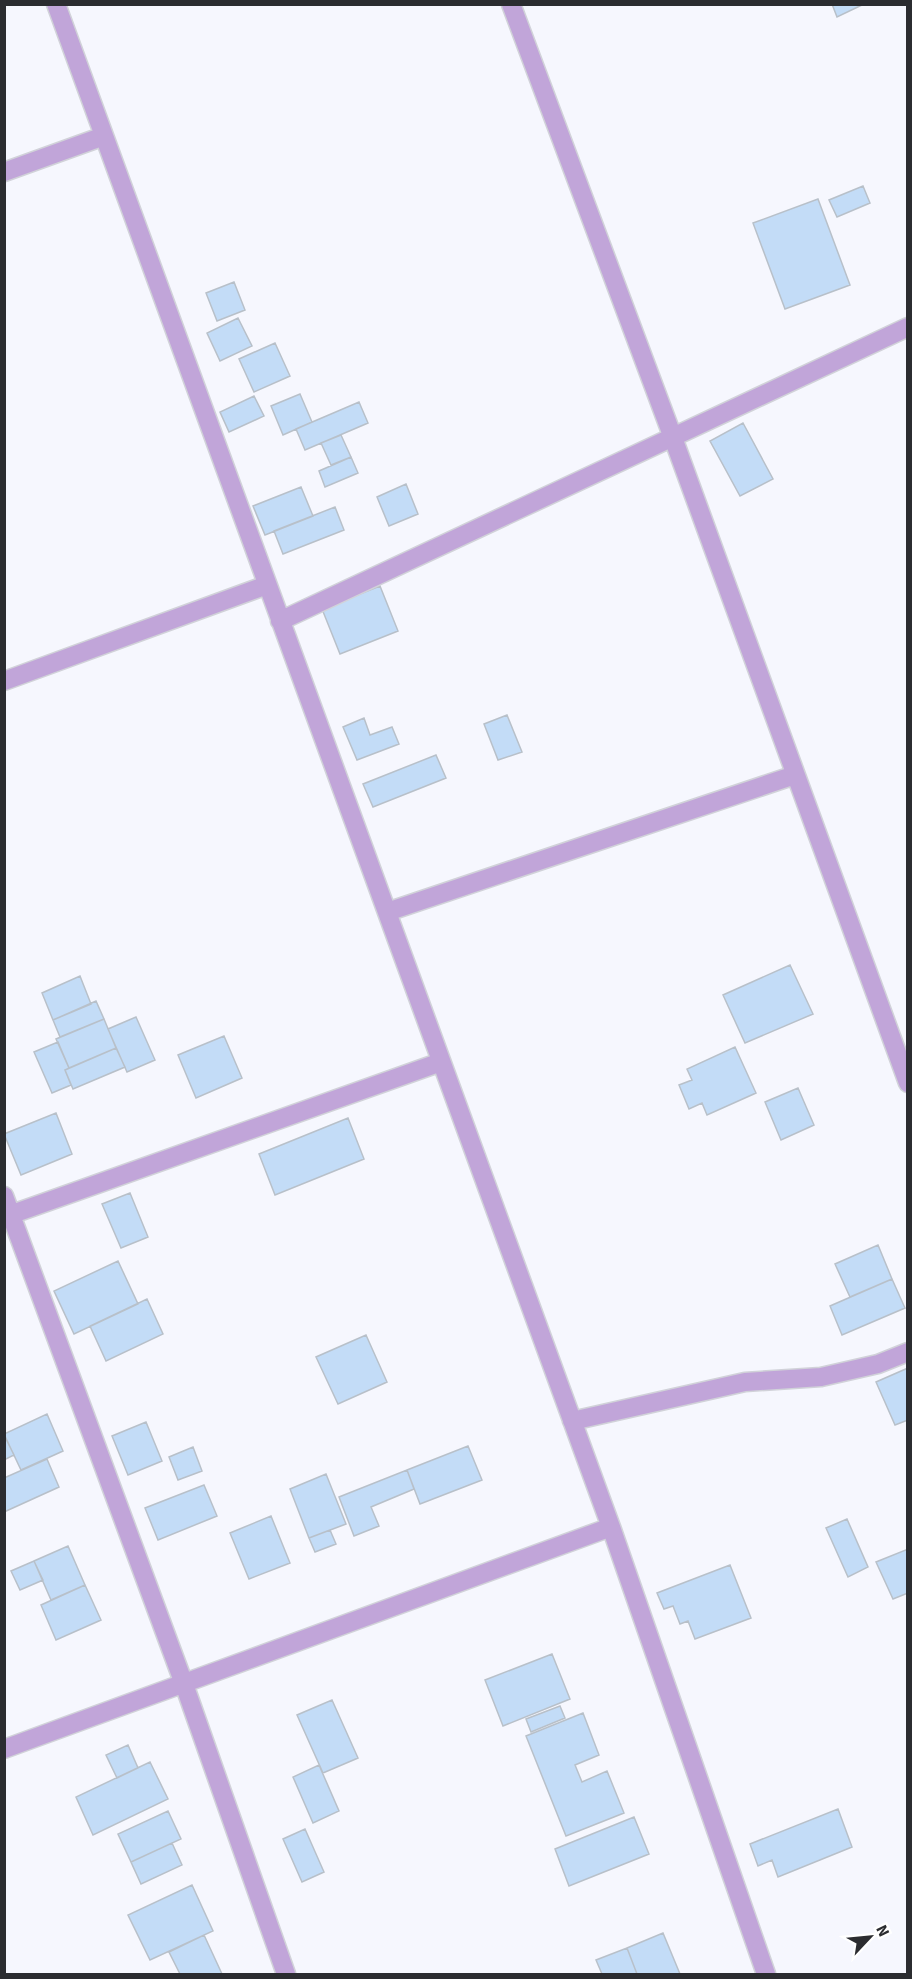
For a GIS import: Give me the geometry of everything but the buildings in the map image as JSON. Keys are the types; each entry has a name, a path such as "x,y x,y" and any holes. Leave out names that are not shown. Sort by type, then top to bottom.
{"street":[{"path":"56,4 611,1527 766,1974"},
{"path":"511,4 672,435 908,1083"},
{"path":"4,172 104,136"},
{"path":"280,621 672,435 908,327"},
{"path":"4,681 267,585"},
{"path":"387,912 795,775"},
{"path":"8,1216 441,1062"},
{"path":"4,1196 8,1216 184,1684 286,1974"},
{"path":"572,1421 745,1382 821,1377 878,1364 908,1352"},
{"path":"4,1749 611,1527"}]}
